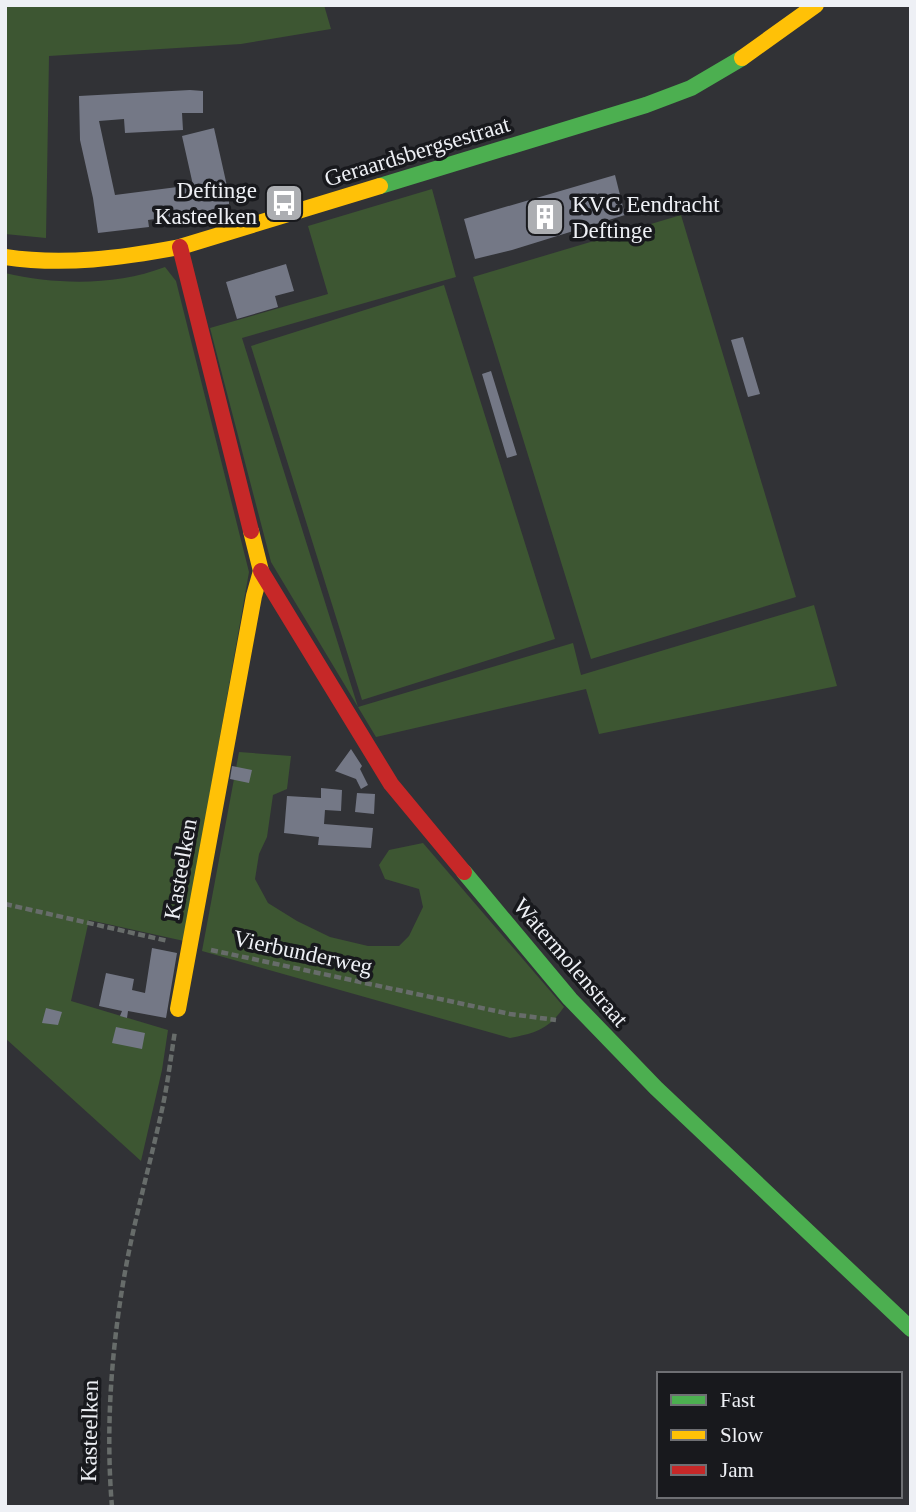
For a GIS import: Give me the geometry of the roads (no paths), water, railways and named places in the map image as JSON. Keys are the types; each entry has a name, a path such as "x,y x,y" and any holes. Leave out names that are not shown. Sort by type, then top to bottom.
{"street":[{"name":"Geraardsbergsestraat","path":"5,257 48,263 85,263 116,260 180,247 646,106 691,88 741,59 817,5"},
{"name":"Kasteelken","path":"178,1009 251,610 261,570 180,247"},
{"name":"Watermolenstraat","path":"261,570 391,783 562,989 656,1088 911,1329"}],"place":[{"name":"Deftinge Kasteelken","path":"284,203"},
{"name":"KVC Eendracht Deftinge","path":"545,217"}]}
